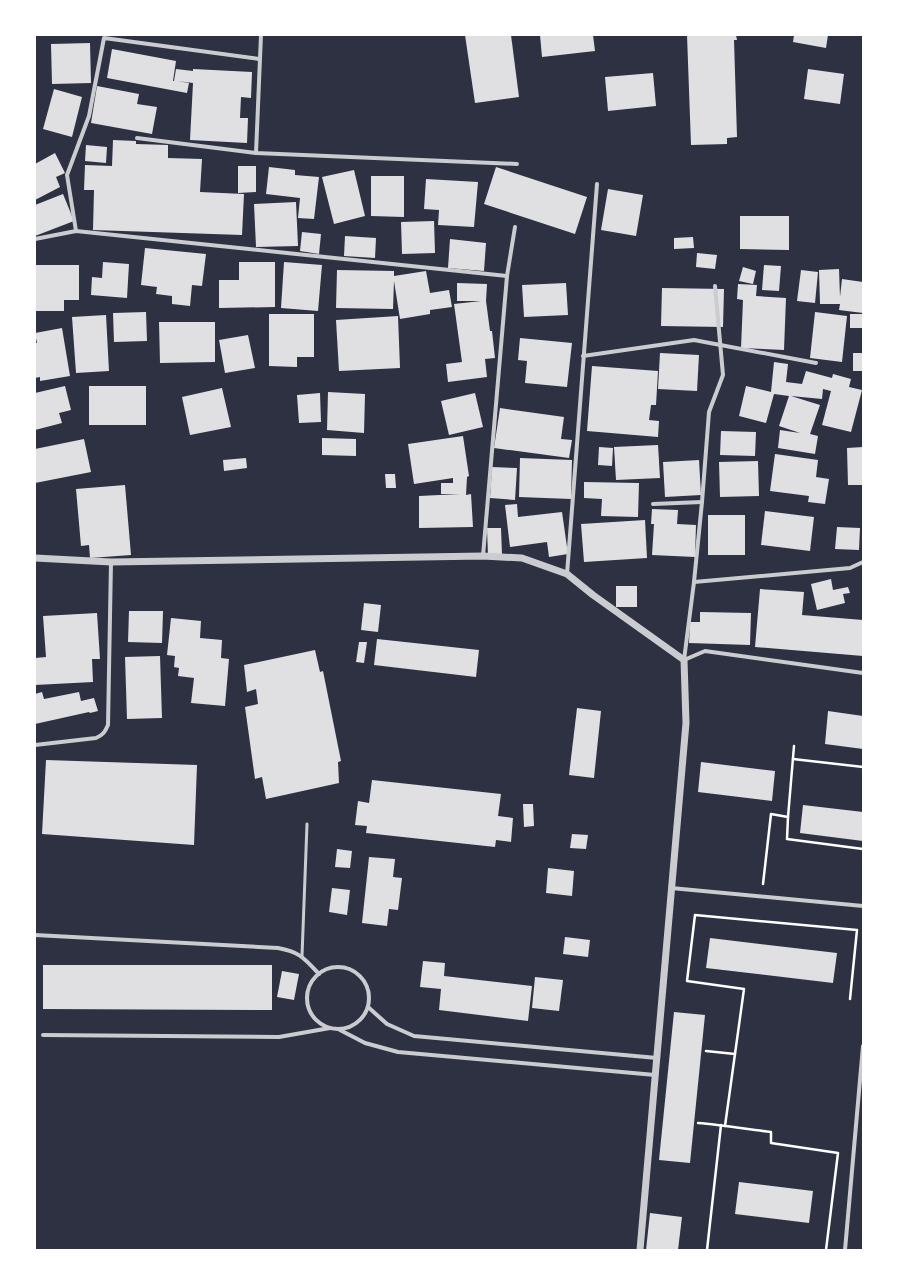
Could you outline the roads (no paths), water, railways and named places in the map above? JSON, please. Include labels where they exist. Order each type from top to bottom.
[{"type":"street","points":[[256,153],[261,35]]},
{"type":"street","points":[[76,231],[67,175],[90,116],[104,38],[259,59]]},
{"type":"street","points":[[137,138],[256,153],[517,164]]},
{"type":"street","points":[[567,574],[597,184]]},
{"type":"street","points":[[483,556],[507,276],[515,227]]},
{"type":"street","points":[[35,239],[76,231],[507,276]]},
{"type":"street","points":[[640,1250],[654,1076],[657,1058],[686,724],[684,660],[694,582],[709,412],[723,375],[716,286]]},
{"type":"street","points":[[583,356],[694,340],[816,363]]},
{"type":"street","points":[[653,504],[702,502]]},
{"type":"street","points":[[35,558],[111,562],[483,556],[522,558],[567,574],[593,595],[684,660]]},
{"type":"street","points":[[35,745],[96,738],[101,736],[108,725],[111,562]]},
{"type":"street","points":[[694,582],[850,568],[863,562]]},
{"type":"street","points":[[684,660],[705,651],[863,673]]},
{"type":"street","points":[[672,888],[863,906]]},
{"type":"street","points":[[35,935],[278,948],[291,950],[302,956],[319,974]]},
{"type":"street","points":[[340,1030],[350,1028],[358,1023],[364,1016],[368,1007],[368,988],[363,979],[356,972],[347,968],[328,969],[319,974],[312,981],[308,990],[309,1009],[314,1018],[322,1024],[330,1028],[340,1030],[365,1043],[398,1052],[654,1076]]},
{"type":"street","points":[[368,1007],[386,1024],[414,1036],[657,1058]]},
{"type":"street","points":[[43,1035],[279,1037],[330,1028]]},
{"type":"street","points":[[845,1250],[863,1046]]},
{"type":"lane","points":[[302,956],[307,824]]}]
